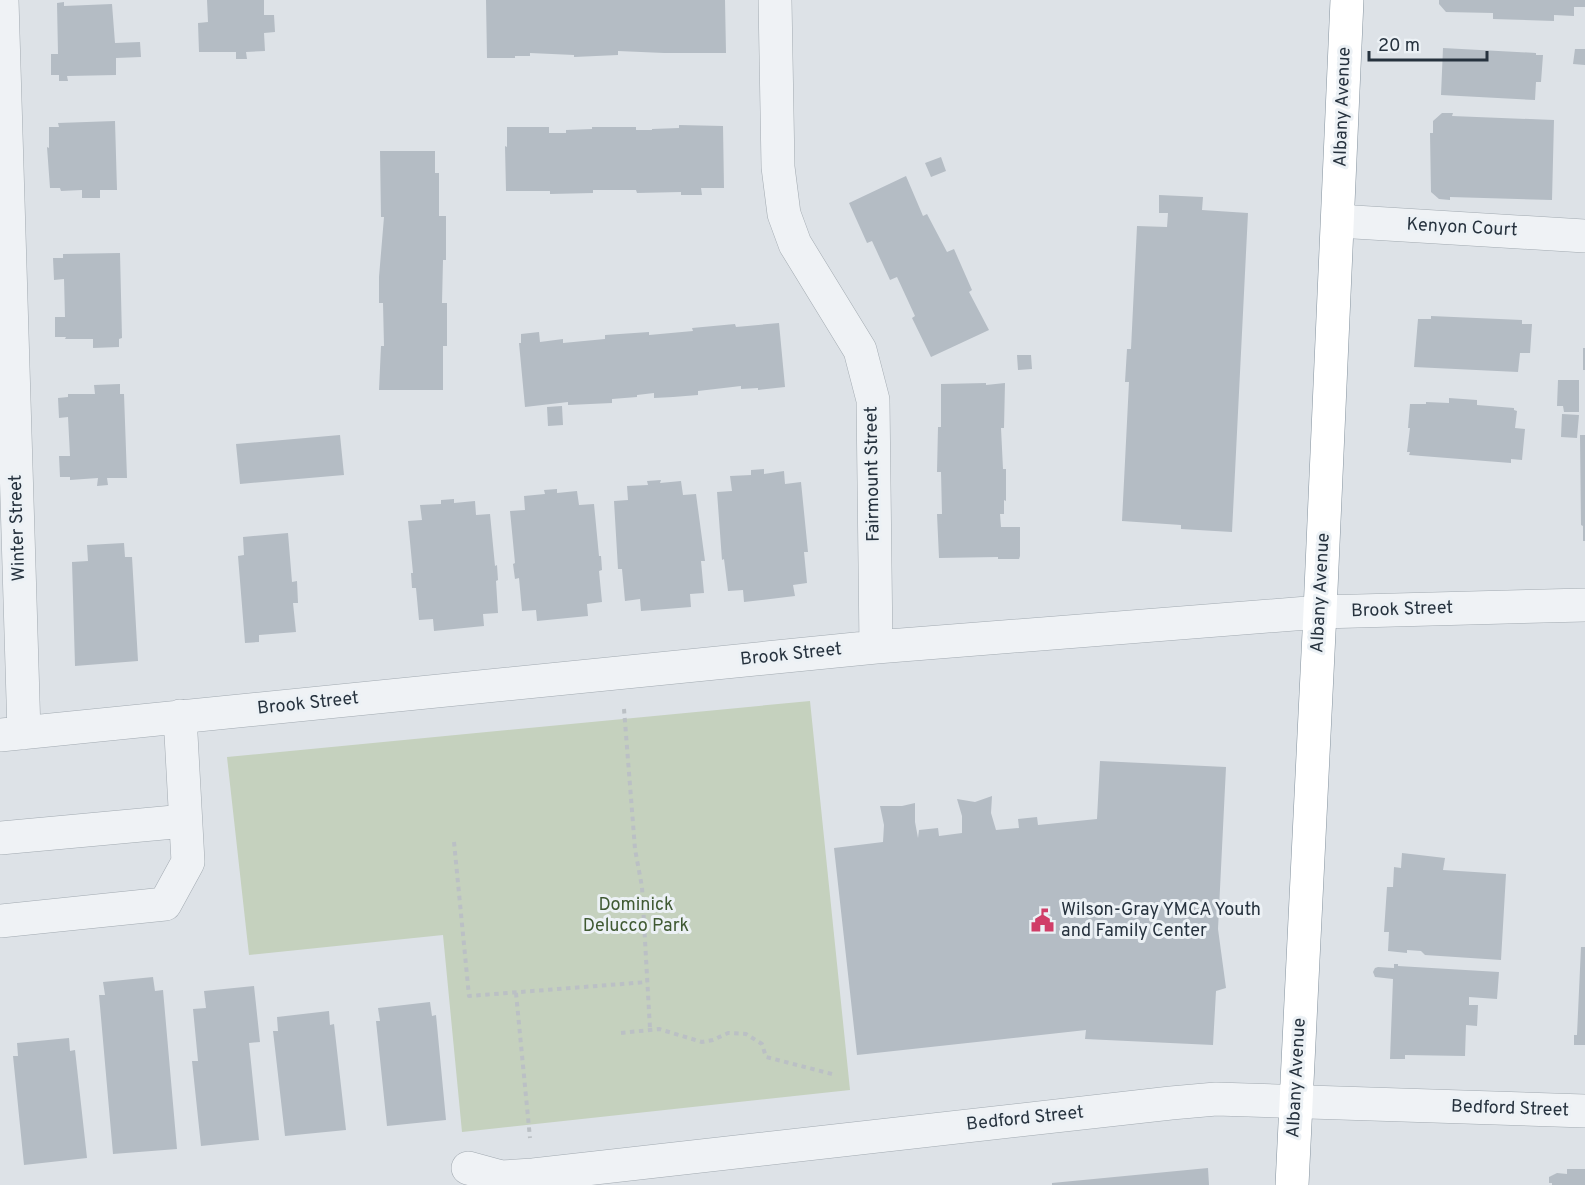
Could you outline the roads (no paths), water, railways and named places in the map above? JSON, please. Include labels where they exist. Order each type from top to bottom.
[{"type":"highway","name":"Albany Avenue","points":[[1292,1185],[1347,0]]},
{"type":"street","name":"Winter Street","points":[[2,0],[12,734]]},
{"type":"street","name":"Fairmount Street","points":[[775,0],[778,167],[784,214],[795,244],[860,351],[873,400],[876,646]]},
{"type":"street","name":"Kenyon Court","points":[[1338,221],[1585,236]]},
{"type":"street","name":"Brook Street","points":[[12,734],[876,646],[1320,612],[1585,605]]},
{"type":"street","points":[[0,921],[165,904],[188,862],[180,716]]},
{"type":"street","points":[[0,838],[184,821]]},
{"type":"street","name":"Bedford Street","points":[[468,1168],[501,1177],[1216,1099],[1585,1111]]},
{"type":"place","name":"Wilson-Gray YMCA Youth and Family Center","points":[[1043,920]]},
{"type":"park label","name":"Dominick Delucco Park","points":[[636,915]]}]
